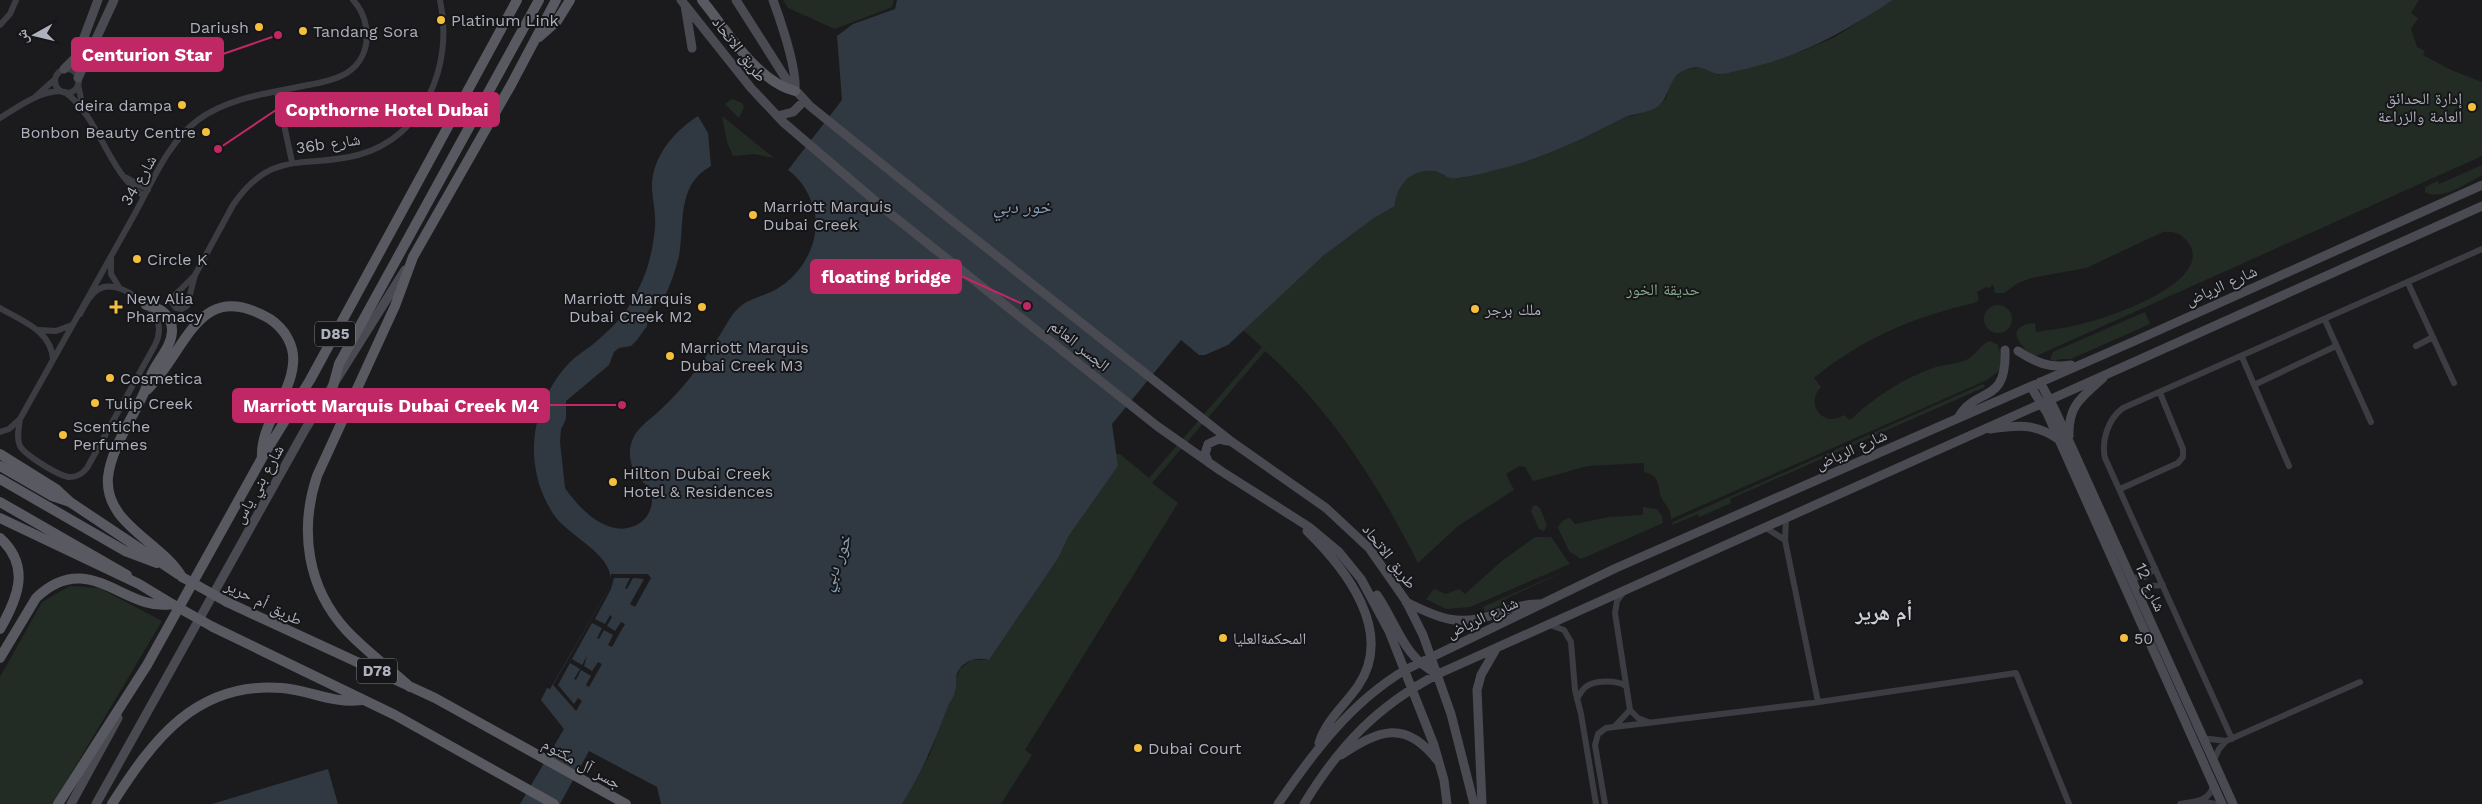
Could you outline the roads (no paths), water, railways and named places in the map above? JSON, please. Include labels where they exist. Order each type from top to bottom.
[{"type":"main road","points":[[64,69],[77,56],[98,0]]},
{"type":"main road","points":[[78,80],[114,0]]},
{"type":"main road","name":"شارع بني ياس","points":[[71,804],[262,458],[310,380],[512,5],[517,0]]},
{"type":"main road","points":[[333,386],[339,364],[538,0]]},
{"type":"main road","name":"شارع بني ياس","points":[[96,804],[306,428],[413,257],[556,0]]},
{"type":"main road","points":[[536,38],[557,22],[570,0]]},
{"type":"main road","points":[[702,0],[751,60],[778,84],[795,91],[794,76],[780,18],[773,0]]},
{"type":"main road","name":"طريق الاتحاد","points":[[736,0],[795,91],[804,101]]},
{"type":"main road","points":[[683,2],[692,48]]},
{"type":"main road","name":"طريق الاتحاد","points":[[683,2],[751,88],[777,116]]},
{"type":"main road","points":[[777,116],[793,112],[804,101]]},
{"type":"main road","name":"الجسر العائم","points":[[804,101],[1178,400]]},
{"type":"main road","name":"الجسر العائم","points":[[777,116],[887,211],[1157,426],[1209,463]]},
{"type":"main road","name":"شارع الرياض","points":[[1278,804],[1318,747],[1364,700],[1390,679],[1405,670],[1545,604],[1616,568],[2044,381],[2482,184]]},
{"type":"main road","points":[[1304,804],[1332,760],[1376,714],[1399,696],[1438,674],[2482,206]]},
{"type":"main road","points":[[410,687],[356,640],[330,608],[313,571],[307,530],[310,502],[317,476],[395,306],[413,257]]},
{"type":"main road","points":[[146,305],[154,306],[167,316],[172,332],[170,340],[113,457],[108,480],[109,491],[112,503],[126,523],[164,553],[182,576]]},
{"type":"main road","points":[[144,392],[168,364],[193,325],[205,314],[219,308],[234,306],[268,318],[286,334],[292,348],[293,364],[289,379],[265,433],[262,458]]},
{"type":"main road","points":[[1958,418],[1968,406],[1991,392],[1999,384],[2005,369],[2005,350]]},
{"type":"main road","points":[[2018,351],[2036,362],[2047,366],[2060,367],[2086,362]]},
{"type":"main road","points":[[2069,442],[2070,419],[2073,409],[2083,395],[2108,373]]},
{"type":"main road","name":"شارع 12","points":[[2044,381],[2059,440],[2203,752],[2213,784],[2222,804]]},
{"type":"main road","points":[[2028,388],[2032,407]]},
{"type":"main road","name":"شارع 12","points":[[2028,388],[2049,399],[2202,738],[2203,752],[2213,762],[2233,804]]},
{"type":"main road","name":"طريق الاتحاد","points":[[1178,400],[1232,442],[1326,508],[1351,529],[1369,548],[1406,602],[1438,674],[1460,745],[1474,804]]},
{"type":"main road","points":[[1978,431],[2024,425],[2040,428],[2059,440]]},
{"type":"main road","points":[[1232,442],[1219,439],[1208,444],[1205,454],[1209,463],[1324,538],[1379,598],[1404,644],[1420,663],[1438,674]]},
{"type":"main road","points":[[0,454],[56,489],[70,502]]},
{"type":"main road","name":"طريق أم حرير","points":[[0,466],[52,496],[70,502],[163,564],[227,602],[466,714],[524,748]]},
{"type":"main road","points":[[0,479],[125,551],[143,559],[163,564]]},
{"type":"main road","points":[[0,502],[113,565],[139,584]]},
{"type":"main road","points":[[1293,517],[1321,544],[1344,574],[1361,601],[1371,636],[1369,660],[1364,677],[1328,723],[1318,747]]},
{"type":"main road","name":"D78","points":[[0,518],[139,584],[213,627],[395,715],[554,804]]},
{"type":"main road","points":[[0,538],[14,557],[19,586],[15,602],[0,629]]},
{"type":"main road","points":[[1361,579],[1389,631],[1412,688],[1442,770],[1447,804]]},
{"type":"main road","points":[[0,658],[36,598],[43,591],[66,581],[91,580],[154,604],[172,604]]},
{"type":"main road","points":[[1406,602],[1432,615],[1452,621],[1480,619],[1517,607],[1545,604]]},
{"type":"main road","points":[[1482,804],[1477,690],[1481,675],[1496,649]]},
{"type":"main road","points":[[1445,651],[1445,662],[1455,667]]},
{"type":"main road","points":[[58,804],[147,665]]},
{"type":"main road","points":[[1390,679],[1399,685],[1399,696]]},
{"type":"main road","points":[[112,804],[145,755],[166,731],[190,711],[219,697],[249,689],[280,688],[310,692],[342,702],[362,700]]},
{"type":"main road","points":[[1332,760],[1378,734],[1402,732],[1417,740],[1430,751],[1442,770]]},
{"type":"main road","name":"جسر آل مكتوم","points":[[524,748],[626,804]]},
{"type":"street","points":[[0,25],[10,14],[16,0]]},
{"type":"street","name":"شارع 34","points":[[20,419],[174,144],[196,121],[224,105],[333,80],[352,69],[360,61],[366,46],[368,30],[361,9],[354,0]]},
{"type":"street","name":"36b شارع","points":[[195,274],[240,194],[263,174],[292,162],[345,158],[373,150],[386,143],[414,119],[434,87],[443,50],[444,32],[440,0]]},
{"type":"street","points":[[33,99],[64,69],[74,72],[78,80],[83,110]]},
{"type":"street","points":[[55,79],[56,86],[83,110],[124,176],[146,193]]},
{"type":"street","points":[[0,118],[33,99],[51,92],[72,91],[78,80]]},
{"type":"street","points":[[277,92],[292,162]]},
{"type":"street","points":[[2229,740],[2163,585],[2105,458],[2103,446],[2105,434],[2119,411],[2482,250]]},
{"type":"street","points":[[20,419],[18,440],[28,454],[65,476],[78,476],[83,473],[158,338],[159,323],[152,310],[120,287],[111,274],[113,251]]},
{"type":"street","points":[[195,274],[187,306],[182,309],[176,308],[172,302],[174,296],[195,274]]},
{"type":"street","points":[[2408,283],[2454,383]]},
{"type":"street","points":[[80,314],[98,289],[105,286],[120,287]]},
{"type":"street","points":[[0,308],[37,330],[50,343],[53,361]]},
{"type":"street","points":[[2325,320],[2371,422]]},
{"type":"street","points":[[37,330],[56,331],[73,325]]},
{"type":"street","points":[[2416,346],[2433,337]]},
{"type":"street","points":[[2254,385],[2336,346]]},
{"type":"street","points":[[2242,358],[2289,466]]},
{"type":"street","points":[[2120,489],[2178,463],[2183,457],[2183,449],[2160,392]]},
{"type":"street","points":[[0,432],[8,429],[20,419]]},
{"type":"street","points":[[1786,519],[1785,540],[1818,702]]},
{"type":"street","points":[[1766,528],[1778,533],[1785,540]]},
{"type":"street","points":[[2130,578],[2145,576],[2155,568]]},
{"type":"street","points":[[2138,596],[2148,586],[2163,585]]},
{"type":"street","points":[[1624,592],[1617,601],[1615,613],[1630,710],[1638,718],[1649,722]]},
{"type":"street","points":[[1550,625],[1564,630],[1570,637],[1577,699],[1596,804]]},
{"type":"street","points":[[1605,804],[1596,739],[1602,730],[1615,726],[1818,702],[2016,673],[2069,804]]},
{"type":"street","points":[[1577,699],[1582,690],[1591,684],[1616,682],[1626,686]]},
{"type":"street","points":[[2202,738],[2216,742],[2229,740],[2360,682]]},
{"type":"street","points":[[1615,726],[1630,710]]},
{"type":"street","points":[[2213,762],[2219,749],[2229,740]]},
{"type":"street","points":[[2199,801],[2208,796],[2213,784]]},
{"type":"street","points":[[2180,804],[2199,801],[2216,804]]},
{"type":"water","name":"خور دبي","points":[[897,0],[1893,0],[1837,34],[1779,59],[1758,66],[1721,74],[1699,67],[1685,70],[1675,78],[1665,98],[1657,107],[1626,117],[1540,157],[1480,174],[1456,178],[1447,177],[1434,171],[1419,172],[1412,175],[1398,191],[1395,206],[1374,218],[1323,256],[1228,345],[1205,355],[1199,355],[1181,340],[1112,424],[1118,466],[1068,537],[1059,557],[989,660],[970,660],[959,670],[956,677],[954,695],[922,768],[902,804],[661,804],[657,787],[589,751],[560,804],[520,804],[564,729],[541,700],[547,688],[550,689],[609,588],[610,577],[607,567],[601,558],[554,515],[540,486],[536,470],[534,441],[539,416],[548,393],[570,362],[611,328],[633,300],[644,276],[653,244],[655,213],[652,189],[655,167],[672,138],[698,116],[708,133],[711,166],[692,183],[687,194],[679,256],[668,289],[663,300],[654,304],[648,311],[647,326],[637,340],[631,346],[619,348],[614,352],[609,365],[566,401],[566,419],[561,429],[560,442],[565,488],[571,496],[587,513],[607,526],[629,528],[640,523],[649,513],[652,499],[649,488],[634,471],[631,462],[630,449],[635,434],[669,402],[688,380],[734,313],[749,301],[784,284],[807,258],[815,237],[815,214],[806,189],[788,170],[842,100],[837,36],[853,24],[895,9]]},
{"type":"water","points":[[328,769],[338,804],[212,804]]},
{"type":"place","name":"Platinum Link","points":[[441,20]]},
{"type":"place","name":"Dariush","points":[[259,27]]},
{"type":"place","name":"Tandang Sora","points":[[303,31]]},
{"type":"place","name":"Centurion Star","points":[[278,35]]},
{"type":"place","name":"deira dampa","points":[[182,105]]},
{"type":"place","name":"إدارة الحدائق العامة والزراعة","points":[[2472,107]]},
{"type":"place","name":"Bonbon Beauty Centre","points":[[206,132]]},
{"type":"place","name":"Copthorne Hotel Dubai","points":[[218,149]]},
{"type":"place","name":"Marriott Marquis Dubai Creek","points":[[753,215]]},
{"type":"place","name":"Circle K","points":[[137,259]]},
{"type":"place","name":"floating bridge","points":[[1027,306]]},
{"type":"place","name":"New Alia Pharmacy","points":[[116,307]]},
{"type":"place","name":"Marriott Marquis Dubai Creek M2","points":[[702,307]]},
{"type":"place","name":"ملك برجر","points":[[1475,309]]},
{"type":"place","name":"Marriott Marquis Dubai Creek M3","points":[[670,356]]},
{"type":"place","name":"Cosmetica","points":[[110,378]]},
{"type":"place","name":"Tulip Creek","points":[[95,403]]},
{"type":"place","name":"Marriott Marquis Dubai Creek M4","points":[[622,405]]},
{"type":"place","name":"Scentiche Perfumes","points":[[63,435]]},
{"type":"place","name":"Hilton Dubai Creek Hotel & Residences","points":[[613,482]]},
{"type":"place","name":"المحكمةالعليا","points":[[1223,638]]},
{"type":"place","name":"50","points":[[2124,638]]},
{"type":"place","name":"Dubai Court","points":[[1138,748]]},
{"type":"district","name":"أم هرير","points":[[1884,613]]},
{"type":"park label","name":"حديقة الخور","points":[[1663,289]]}]
